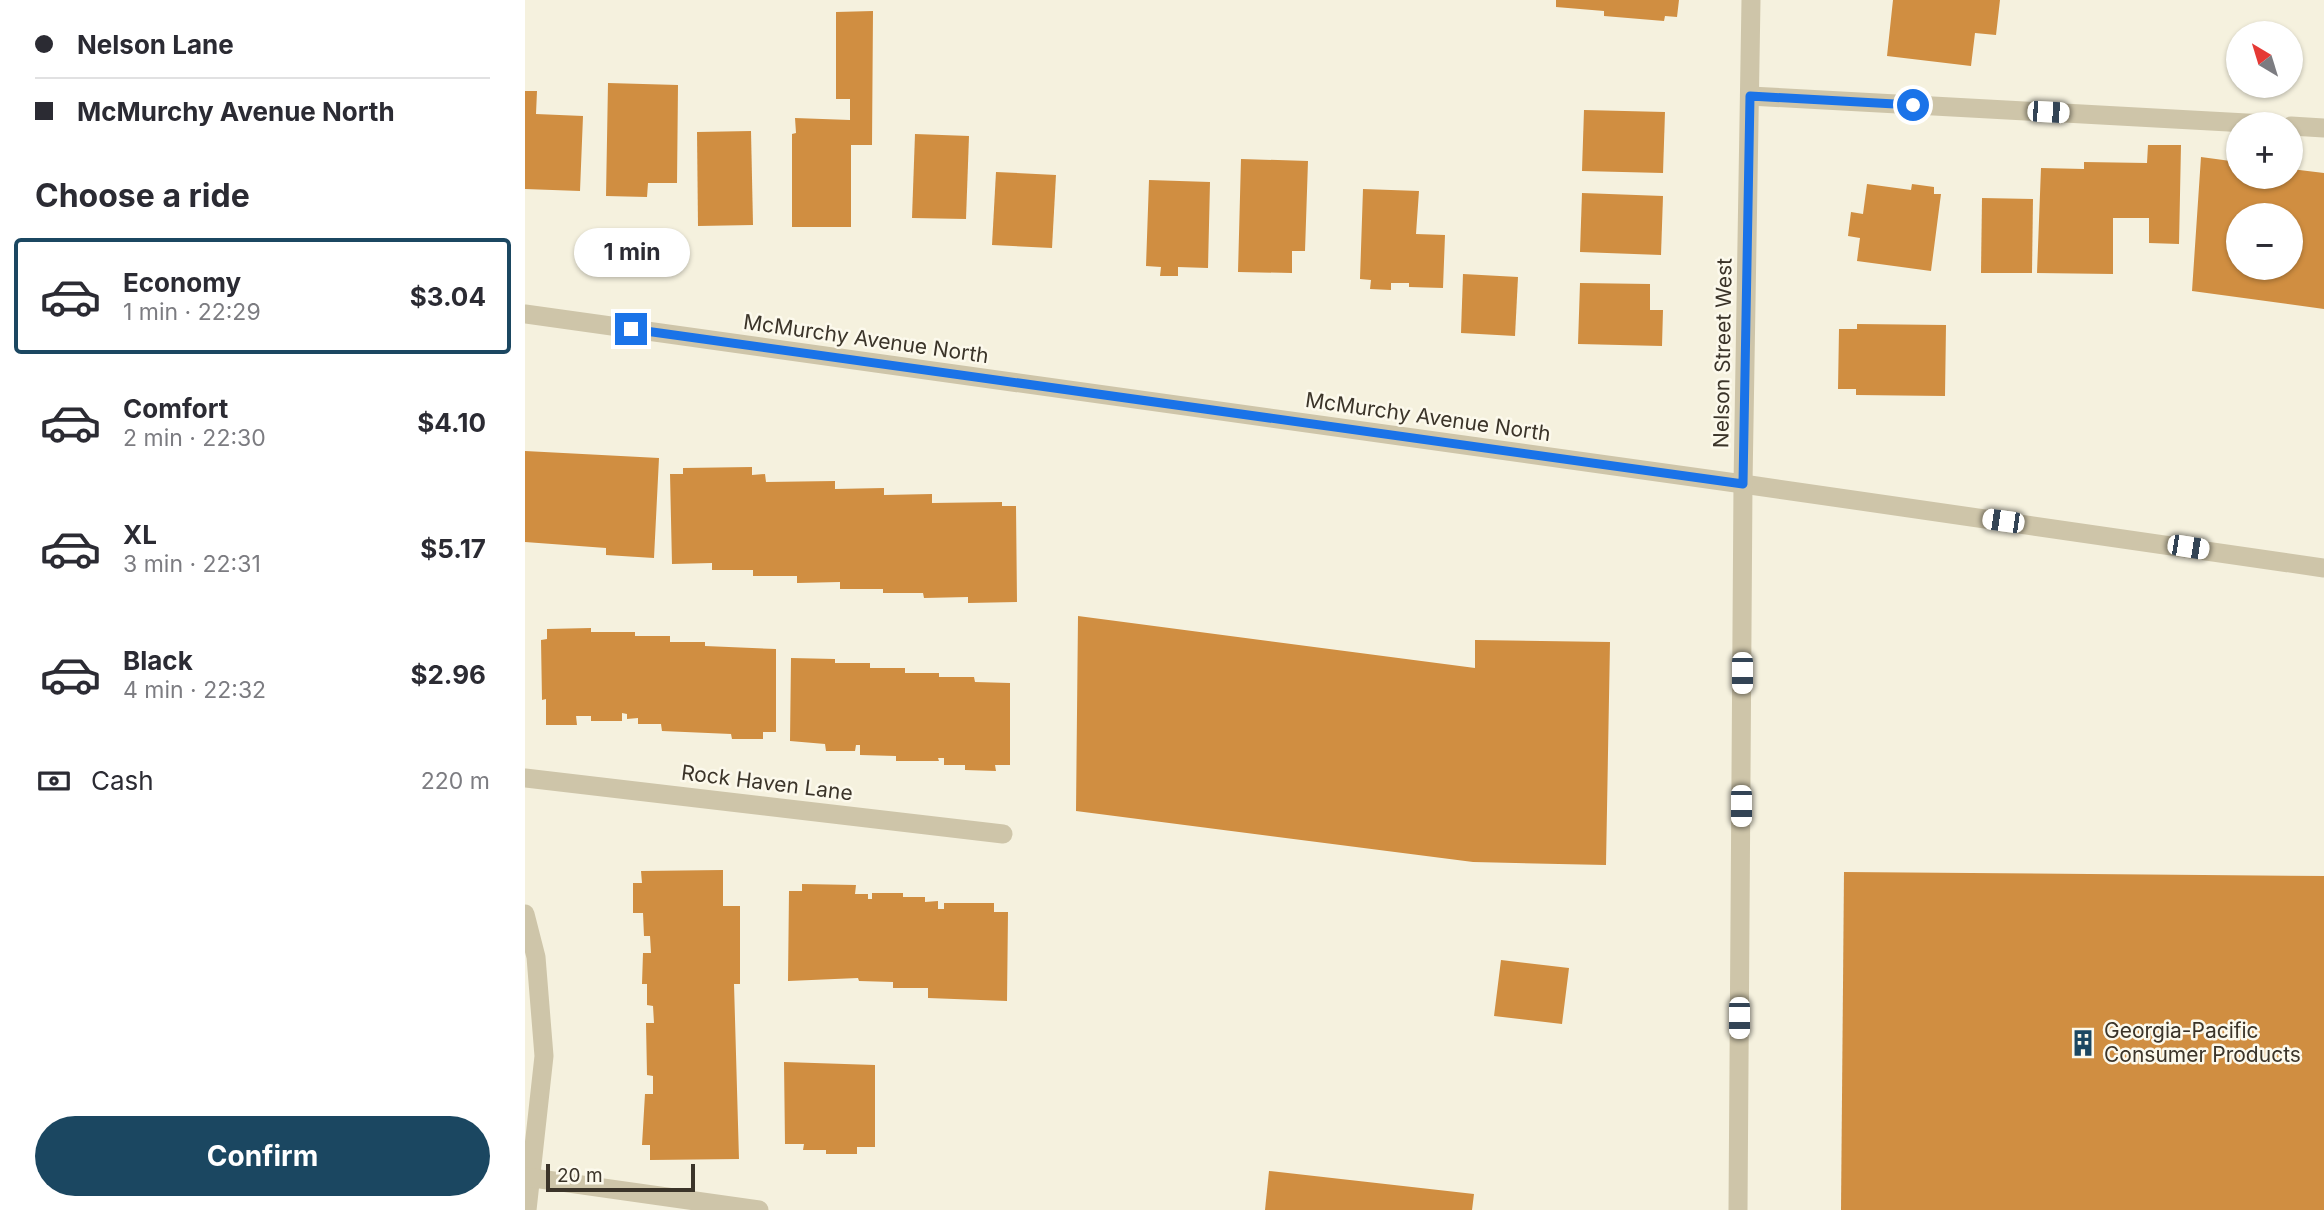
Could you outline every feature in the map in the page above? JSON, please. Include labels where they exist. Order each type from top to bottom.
[{"type":"street","name":"Nelson Street West","points":[[1738,1210],[1743,484],[1751,0]]},
{"type":"street","points":[[1750,96],[2226,122]]},
{"type":"street","points":[[2303,127],[2324,128]]},
{"type":"street","name":"McMurchy Avenue North","points":[[525,314],[2324,568]]},
{"type":"street","name":"Rock Haven Lane","points":[[525,778],[1003,834]]},
{"type":"street","points":[[525,914],[536,957],[544,1056],[527,1210]]},
{"type":"street","points":[[529,1177],[759,1210]]},
{"type":"building","points":[[1556,0],[1679,0],[1677,17],[1665,16],[1664,21],[1604,16],[1604,11],[1556,7]]},
{"type":"building","points":[[1893,0],[2000,0],[1996,35],[1975,33],[1971,66],[1887,56]]},
{"type":"building","points":[[873,11],[872,145],[851,145],[851,227],[792,227],[792,134],[796,133],[795,118],[850,120],[850,99],[836,99],[836,12]]},
{"type":"building","points":[[608,83],[678,85],[677,183],[648,183],[647,197],[606,196]]},
{"type":"building","points":[[525,91],[537,91],[536,114],[583,116],[580,191],[525,189]]},
{"type":"building","points":[[1584,110],[1665,112],[1663,173],[1582,171]]},
{"type":"building","points":[[751,131],[753,225],[698,226],[697,132]]},
{"type":"building","points":[[915,134],[969,136],[966,219],[912,218]]},
{"type":"building","points":[[2148,145],[2181,145],[2179,244],[2149,243],[2149,218],[2113,218],[2113,274],[2037,273],[2041,168],[2084,169],[2084,162],[2147,163]]},
{"type":"building","points":[[2201,157],[2226,160],[2226,189],[2303,189],[2303,170],[2324,173],[2324,309],[2192,291]]},
{"type":"building","points":[[1241,159],[1308,161],[1305,251],[1292,251],[1292,273],[1238,272]]},
{"type":"building","points":[[996,172],[1056,175],[1052,248],[992,245]]},
{"type":"building","points":[[1149,180],[1210,182],[1208,268],[1178,267],[1178,276],[1160,276],[1161,267],[1146,266]]},
{"type":"building","points":[[1867,184],[1911,190],[1912,184],[1934,187],[1934,194],[1941,194],[1931,271],[1857,261],[1860,238],[1848,236],[1851,212],[1863,214]]},
{"type":"building","points":[[1363,189],[1419,191],[1416,234],[1445,235],[1443,288],[1409,287],[1409,283],[1391,283],[1391,290],[1370,289],[1371,280],[1360,279]]},
{"type":"building","points":[[1582,193],[1663,196],[1661,255],[1580,252]]},
{"type":"building","points":[[1982,198],[2033,199],[2032,273],[1981,273]]},
{"type":"building","points":[[1463,274],[1518,277],[1515,336],[1461,333]]},
{"type":"building","points":[[1580,283],[1650,284],[1650,310],[1663,310],[1662,346],[1578,344]]},
{"type":"building","points":[[1857,324],[1946,325],[1945,396],[1856,395],[1856,389],[1838,389],[1839,329],[1857,329]]},
{"type":"building","points":[[525,451],[659,458],[654,558],[606,555],[606,548],[525,542]]},
{"type":"building","points":[[752,467],[752,475],[765,474],[766,482],[835,481],[835,489],[884,488],[884,495],[932,494],[932,503],[1002,502],[1002,506],[1016,506],[1017,602],[968,603],[968,597],[924,598],[923,593],[840,589],[840,582],[797,583],[797,576],[753,576],[753,570],[712,570],[712,563],[672,564],[670,474],[683,474],[683,468]]},
{"type":"building","points":[[1078,616],[1475,668],[1475,640],[1610,642],[1606,865],[1473,862],[1076,811]]},
{"type":"building","points":[[591,628],[591,632],[635,632],[635,636],[670,636],[670,642],[705,642],[705,646],[776,649],[776,732],[763,732],[763,739],[732,739],[731,734],[662,731],[661,724],[638,724],[638,718],[627,719],[627,714],[622,713],[622,721],[591,721],[591,716],[576,716],[577,725],[546,725],[546,699],[542,700],[541,640],[547,639],[547,629]]},
{"type":"building","points":[[791,658],[835,659],[835,663],[870,663],[870,668],[905,668],[905,673],[939,673],[939,677],[974,677],[975,682],[1010,683],[1010,765],[995,765],[996,771],[965,770],[965,765],[944,765],[944,758],[938,758],[939,761],[896,761],[896,756],[860,755],[860,745],[856,745],[855,751],[826,751],[825,744],[790,741]]},
{"type":"building","points":[[723,870],[723,906],[740,906],[740,984],[734,984],[739,1159],[650,1160],[650,1145],[642,1145],[645,1094],[653,1094],[653,1076],[647,1075],[646,1023],[654,1023],[653,1006],[647,1005],[647,984],[642,984],[643,953],[651,953],[650,936],[644,936],[643,913],[633,913],[633,883],[642,883],[641,871]]},
{"type":"building","name":"Georgia-Pacific Consumer Products","points":[[1844,872],[2324,876],[2324,1210],[1841,1210]]},
{"type":"building","points":[[802,884],[856,885],[855,894],[868,894],[868,899],[872,899],[872,893],[903,893],[903,897],[925,897],[925,902],[938,901],[938,909],[944,909],[944,903],[994,903],[994,912],[1008,912],[1007,1001],[928,998],[928,988],[893,988],[893,982],[859,981],[858,978],[788,981],[789,891],[802,891]]},
{"type":"building","points":[[1501,960],[1569,968],[1562,1024],[1494,1016]]},
{"type":"building","points":[[784,1062],[875,1065],[875,1147],[857,1147],[857,1154],[826,1154],[826,1150],[803,1150],[804,1144],[785,1144]]},
{"type":"building","points":[[1269,1171],[1474,1194],[1472,1210],[1265,1210]]},
{"type":"place","name":"Georgia-Pacific Consumer Products","points":[[2083,1043]]},
{"type":"route","points":[[631,329],[1743,484],[1750,96],[1913,105]]}]
